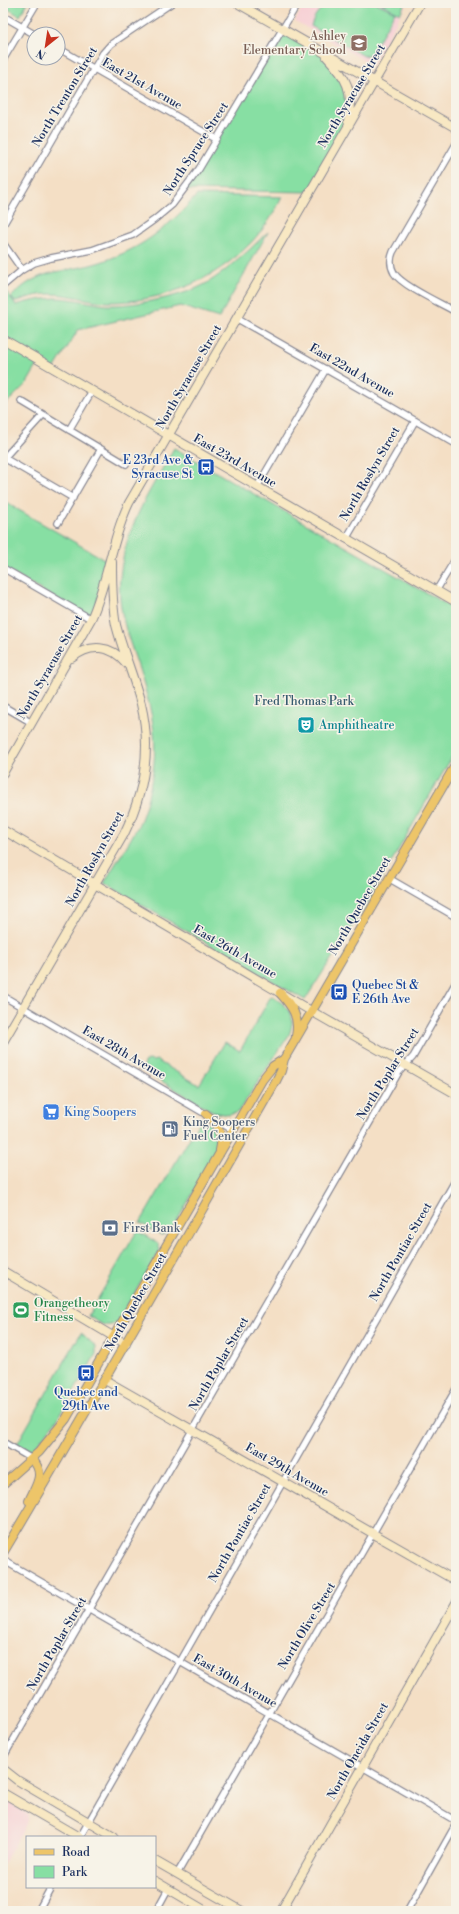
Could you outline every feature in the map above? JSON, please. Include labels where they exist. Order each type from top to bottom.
[{"type":"main road","name":"North Quebec Street","points":[[3,1553],[126,1344],[235,1153],[281,1071],[284,1059],[311,1011],[390,879],[456,764]]},
{"type":"main road","points":[[280,993],[291,1005],[294,1012],[297,1025],[296,1038]]},
{"type":"main road","name":"North Quebec Street","points":[[3,1484],[32,1459],[50,1440],[66,1419],[266,1075],[273,1066],[284,1059]]},
{"type":"main road","points":[[206,1114],[215,1123],[221,1138],[222,1145],[216,1161]]},
{"type":"main road","points":[[233,1130],[237,1138],[235,1153]]},
{"type":"main road","points":[[20,1524],[40,1475],[38,1467],[32,1459]]},
{"type":"street","points":[[3,60],[37,3]]},
{"type":"street","name":"North Trenton Street","points":[[3,225],[103,53],[111,44],[172,3]]},
{"type":"street","points":[[237,3],[456,128]]},
{"type":"street","name":"North Spruce Street","points":[[3,286],[22,270],[34,263],[92,250],[133,235],[172,205],[185,190],[284,29],[298,3]]},
{"type":"street","name":"North Syracuse Street","points":[[3,773],[69,660],[91,619],[101,593],[118,527],[129,503],[420,3]]},
{"type":"street","points":[[3,16],[26,29]]},
{"type":"street","points":[[321,50],[340,71],[349,89],[350,105],[347,128]]},
{"type":"street","name":"East 21st Avenue","points":[[66,53],[216,139]]},
{"type":"street","points":[[456,144],[393,252],[391,262],[392,268],[398,278],[456,312]]},
{"type":"street","points":[[3,243],[22,270]]},
{"type":"street","name":"East 22nd Avenue","points":[[236,318],[456,444]]},
{"type":"street","name":"East 23rd Avenue","points":[[3,339],[456,602]]},
{"type":"street","points":[[257,487],[326,369]]},
{"type":"street","points":[[69,430],[92,391]]},
{"type":"street","points":[[21,401],[126,464]]},
{"type":"street","points":[[43,415],[4,459],[73,498]]},
{"type":"street","name":"North Roslyn Street","points":[[346,539],[415,421]]},
{"type":"street","points":[[58,524],[101,449]]},
{"type":"street","name":"North Roslyn Street","points":[[3,1042],[95,884],[131,819],[138,801],[144,773],[146,744],[144,721],[141,704],[122,647],[114,613],[111,552]]},
{"type":"street","points":[[436,591],[456,558]]},
{"type":"street","points":[[3,568],[91,619]]},
{"type":"street","points":[[69,660],[84,650],[100,647],[116,654],[129,667]]},
{"type":"street","points":[[3,706],[32,723]]},
{"type":"street","name":"East 26th Avenue","points":[[3,830],[280,993],[456,1094]]},
{"type":"street","points":[[390,879],[456,917]]},
{"type":"street","name":"North Poplar Street","points":[[3,1758],[194,1430],[399,1072],[413,1057],[456,982]]},
{"type":"street","name":"East 28th Avenue","points":[[3,996],[233,1130]]},
{"type":"street","name":"North Pontiac Street","points":[[81,1836],[282,1481],[456,1179]]},
{"type":"street","points":[[3,1271],[126,1344]]},
{"type":"street","name":"East 29th Avenue","points":[[105,1380],[456,1581]]},
{"type":"street","name":"North Olive Street","points":[[177,1874],[268,1713],[374,1534],[456,1389]]},
{"type":"street","points":[[3,1442],[32,1459]]},
{"type":"street","name":"East 30th Avenue","points":[[3,1560],[456,1822]]},
{"type":"street","name":"North Oneida Street","points":[[281,1911],[456,1603]]},
{"type":"street","points":[[3,1769],[16,1780],[112,1836]]},
{"type":"street","points":[[3,1794],[78,1836]]},
{"type":"street","points":[[407,1911],[456,1822]]},
{"type":"street","points":[[156,1862],[242,1911]]},
{"type":"street","points":[[156,1882],[206,1911]]},
{"type":"street","points":[[38,1911],[51,1888]]},
{"type":"street","points":[[156,1911],[168,1889]]},
{"type":"shaded area","name":"Ashley Elementary School","points":[[305,3],[407,3],[372,65],[295,21]]},
{"type":"shaded area","points":[[3,1799],[29,1815],[28,1821],[3,1865]]},
{"type":"green space","points":[[3,3],[27,3],[20,16],[3,6]]},
{"type":"green space","name":"Ashley Elementary School","points":[[377,3],[395,12],[371,54],[364,56],[311,26],[314,18],[321,9],[331,5]]},
{"type":"green space","points":[[381,3],[405,3],[400,14]]},
{"type":"green space","points":[[284,29],[321,50],[347,84],[347,128],[309,192],[185,190]]},
{"type":"green space","points":[[197,195],[282,197],[269,221],[252,241],[232,259],[210,275],[186,287],[160,295],[134,300],[107,302],[50,294],[37,295],[15,302],[11,297],[31,281],[41,276],[94,264],[125,253],[163,228]]},
{"type":"green space","points":[[268,232],[219,318],[180,306],[78,330],[54,369],[40,361],[27,383],[3,407],[3,287],[16,305],[35,300],[55,298],[106,305],[130,304],[158,300],[197,288],[207,283],[231,265]]},
{"type":"green space","name":"Fred Thomas Park","points":[[174,448],[456,610],[456,750],[368,902],[305,1000],[104,883],[142,817],[153,772],[155,742],[154,728],[148,700],[122,613],[120,602],[120,578],[127,542],[133,526],[140,510]]},
{"type":"green space","points":[[3,501],[109,562],[91,619],[3,568]]},
{"type":"green space","points":[[271,996],[287,1007],[290,1011],[292,1021],[289,1035],[238,1112],[229,1115],[213,1112],[143,1070],[144,1062],[148,1060],[156,1060],[199,1085],[225,1042],[240,1051]]},
{"type":"green space","points":[[201,1119],[210,1124],[218,1136],[216,1153],[170,1233],[161,1235],[140,1223]]},
{"type":"green space","points":[[137,1231],[158,1243],[160,1251],[117,1322],[109,1325],[99,1323],[88,1316]]},
{"type":"green space","points":[[81,1333],[96,1346],[96,1354],[57,1420],[34,1448],[29,1450],[17,1444]]},
{"type":"place","name":"Ashley Elementary School","points":[[359,43]]},
{"type":"place","name":"E 23rd Ave & Syracuse St","points":[[206,467]]},
{"type":"place","name":"Amphitheatre","points":[[306,725]]},
{"type":"place","name":"Quebec St & E 26th Ave","points":[[339,992]]},
{"type":"place","name":"King Soopers","points":[[51,1112]]},
{"type":"place","name":"King Soopers Fuel Center","points":[[170,1129]]},
{"type":"place","name":"First Bank","points":[[110,1228]]},
{"type":"place","name":"Orangetheory Fitness","points":[[21,1310]]},
{"type":"place","name":"Quebec and 29th Ave","points":[[86,1373]]}]
